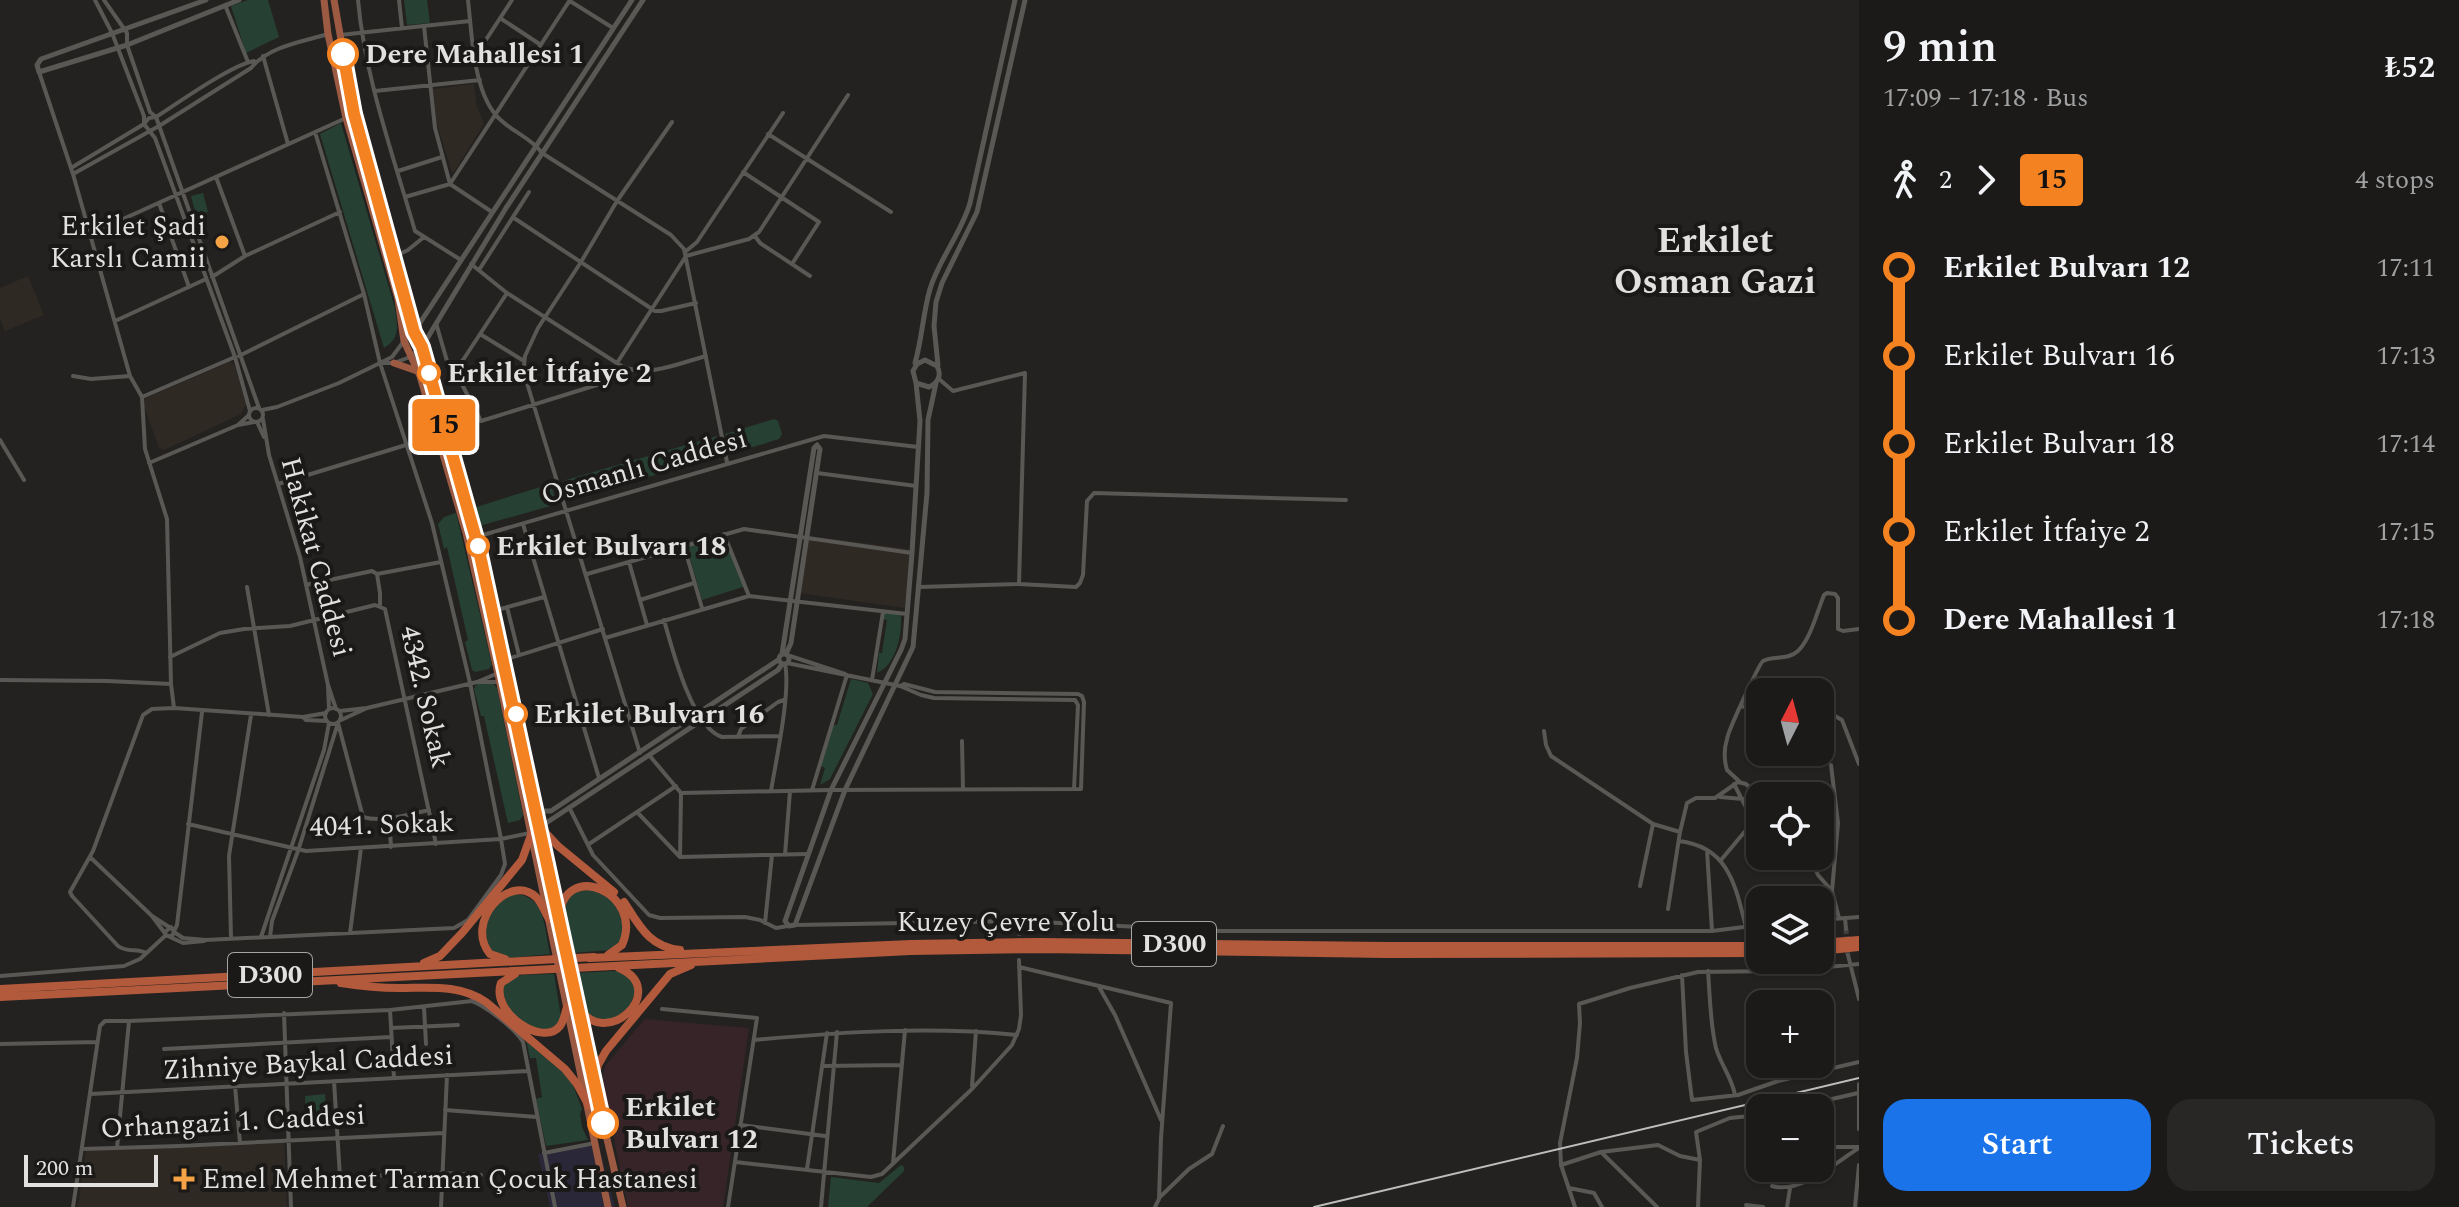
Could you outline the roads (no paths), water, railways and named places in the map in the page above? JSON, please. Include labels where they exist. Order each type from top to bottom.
[{"type":"highway","points":[[540,827],[558,846],[620,897],[637,925],[650,938],[672,949],[713,952]]},
{"type":"highway","points":[[358,970],[423,963],[440,956],[519,865],[528,849],[531,834]]},
{"type":"highway","points":[[525,966],[497,958],[487,951],[481,935],[487,911],[504,896],[522,891],[537,898],[554,918],[564,898],[579,887],[600,889],[618,903],[626,922],[623,943],[610,954],[591,963]]},
{"type":"highway","points":[[1834,942],[1859,940]]},
{"type":"highway","name":"Kuzey Çevre Yolu","points":[[591,963],[713,952],[1039,942],[1404,947],[1746,946]]},
{"type":"highway","points":[[1834,950],[1859,947]]},
{"type":"highway","name":"Kuzey Çevre Yolu","points":[[591,963],[611,966],[910,951],[1011,950],[1387,954],[1746,953]]},
{"type":"highway","points":[[594,1084],[603,1056],[670,974],[700,962]]},
{"type":"highway","name":"D300","points":[[0,997],[591,963]]},
{"type":"highway","points":[[525,966],[499,986],[499,1001],[508,1013],[527,1027],[547,1033],[560,1026],[567,1007]]},
{"type":"highway","name":"D300","points":[[0,989],[358,970],[525,966]]},
{"type":"highway","points":[[578,1006],[588,1019],[601,1023],[619,1019],[632,1009],[639,995],[636,981],[626,970],[611,966]]},
{"type":"highway","points":[[324,980],[390,988],[447,988],[472,994],[490,1005],[565,1069],[589,1106]]},
{"type":"main road","points":[[334,0],[354,114],[414,332],[422,347],[476,537],[493,611],[537,811],[567,1007],[608,1207]]},
{"type":"main road","points":[[323,2],[346,118],[398,299],[404,341],[417,371],[466,533],[531,834],[578,1006],[623,1207]]},
{"type":"main road","points":[[394,363],[417,371]]},
{"type":"street","points":[[95,0],[118,47],[144,116],[144,124],[155,138],[212,277],[237,356],[250,413]]},
{"type":"street","points":[[104,0],[128,38],[127,45],[150,112],[156,117],[206,279],[260,409]]},
{"type":"street","points":[[174,708],[167,519],[145,449],[142,397],[130,376],[72,171],[37,65],[41,59],[206,0]]},
{"type":"street","points":[[39,72],[127,45],[239,0]]},
{"type":"street","points":[[358,0],[361,32],[375,91],[415,231],[461,260]]},
{"type":"street","points":[[399,0],[402,28]]},
{"type":"street","points":[[468,0],[474,58],[484,93],[495,114],[542,153],[671,235],[686,254],[727,462]]},
{"type":"street","points":[[149,463],[238,425],[256,422],[277,407],[392,357],[414,332],[632,0]]},
{"type":"street","points":[[380,363],[394,363],[410,357],[422,347],[471,264],[643,0]]},
{"type":"street","points":[[792,925],[785,921],[831,790],[901,650],[907,614],[920,421],[914,367],[930,288],[966,218],[1015,0]]},
{"type":"street","points":[[792,925],[845,790],[898,685],[914,642],[927,493],[928,420],[939,370],[934,326],[936,302],[942,283],[977,212],[1025,0]]},
{"type":"street","points":[[474,58],[511,1]]},
{"type":"street","points":[[405,197],[450,184],[573,1],[613,28]]},
{"type":"street","points":[[225,5],[251,68]]},
{"type":"street","points":[[500,18],[541,45]]},
{"type":"street","points":[[340,35],[470,21]]},
{"type":"street","points":[[424,26],[435,128],[450,184],[492,212]]},
{"type":"street","points":[[72,171],[159,126],[251,68],[263,56],[328,34]]},
{"type":"street","points":[[263,56],[288,144]]},
{"type":"street","points":[[72,171],[149,118],[156,117],[248,62],[257,60]]},
{"type":"street","points":[[375,91],[480,80]]},
{"type":"street","points":[[686,254],[755,236],[848,95]]},
{"type":"street","points":[[617,363],[686,254],[783,113]]},
{"type":"street","points":[[90,234],[346,118]]},
{"type":"street","points":[[640,753],[525,376],[524,361],[545,317],[617,201],[672,122]]},
{"type":"street","points":[[90,857],[183,943],[454,928],[463,924],[503,872],[505,864],[501,839],[470,683],[432,523],[380,363],[364,294],[315,132]]},
{"type":"street","points":[[768,134],[891,212]]},
{"type":"street","points":[[398,171],[442,157]]},
{"type":"street","points":[[743,172],[819,222],[792,264]]},
{"type":"street","points":[[216,177],[245,256]]},
{"type":"street","points":[[479,270],[529,192]]},
{"type":"street","points":[[159,203],[189,287]]},
{"type":"street","points":[[212,277],[245,256],[340,212]]},
{"type":"street","points":[[514,218],[652,309],[661,311],[696,303]]},
{"type":"street","points":[[755,236],[760,243],[810,276]]},
{"type":"street","points":[[393,257],[424,237]]},
{"type":"street","points":[[471,264],[507,293],[628,369],[650,371],[706,356]]},
{"type":"street","points":[[115,321],[206,279]]},
{"type":"street","points":[[454,369],[507,293]]},
{"type":"street","points":[[142,397],[237,356],[364,294]]},
{"type":"street","points":[[436,321],[447,361],[481,421],[616,379],[628,369]]},
{"type":"street","points":[[480,334],[524,361]]},
{"type":"street","points":[[914,367],[925,360],[934,363],[939,370]]},
{"type":"street","points":[[937,381],[953,391],[1025,373],[1019,584]]},
{"type":"street","points":[[73,376],[91,379],[130,376]]},
{"type":"street","points":[[916,383],[924,387],[937,381]]},
{"type":"street","points":[[238,425],[250,413],[277,407]]},
{"type":"street","name":"Hakikat Caddesi","points":[[260,409],[265,439],[293,531],[328,685],[338,710],[361,814],[367,819],[389,817]]},
{"type":"street","name":"Hakikat Caddesi","points":[[250,413],[265,439]]},
{"type":"street","name":"Osmanlı Caddesi","points":[[476,537],[727,462],[817,441],[830,435],[918,447]]},
{"type":"street","points":[[0,440],[24,480]]},
{"type":"street","points":[[771,791],[784,700],[784,659],[791,643],[794,600],[817,473],[820,449],[817,441]]},
{"type":"street","points":[[804,538],[817,441]]},
{"type":"street","points":[[278,484],[407,445]]},
{"type":"street","points":[[817,473],[916,486]]},
{"type":"street","points":[[919,587],[1019,584],[1074,588],[1083,575],[1087,501],[1094,493],[1346,500]]},
{"type":"street","points":[[523,524],[600,779]]},
{"type":"street","points":[[587,574],[750,529],[912,553]]},
{"type":"street","points":[[724,534],[749,596]]},
{"type":"street","points":[[684,546],[702,608]]},
{"type":"street","points":[[306,585],[370,571],[377,574],[441,562]]},
{"type":"street","points":[[629,562],[647,625]]},
{"type":"street","name":"4342. Sokak","points":[[377,574],[381,606],[385,609],[406,699],[436,844]]},
{"type":"street","points":[[640,600],[694,583]]},
{"type":"street","points":[[247,587],[269,715]]},
{"type":"street","points":[[1746,807],[1737,783],[1727,770],[1725,754],[1727,735],[1761,663],[1789,656],[1803,644],[1825,594],[1830,592],[1838,598],[1838,629],[1859,629]]},
{"type":"street","points":[[605,638],[749,596],[907,614]]},
{"type":"street","points":[[493,611],[544,597]]},
{"type":"street","points":[[170,657],[220,633],[282,627],[381,606]]},
{"type":"street","points":[[507,607],[519,656]]},
{"type":"street","points":[[872,680],[883,611]]},
{"type":"street","points":[[664,620],[681,681],[701,717],[718,737],[780,736]]},
{"type":"street","points":[[504,660],[603,629]]},
{"type":"street","points":[[540,827],[784,659],[935,692],[1076,693],[1082,696],[1084,702],[1078,789]]},
{"type":"street","points":[[812,790],[847,675]]},
{"type":"street","points":[[146,953],[120,948],[72,896],[71,887],[90,857],[141,718],[152,709],[303,717],[328,711],[367,708],[499,678]]},
{"type":"street","points":[[0,680],[171,684]]},
{"type":"street","name":"Hakikat Caddesi","points":[[328,685],[328,722]]},
{"type":"street","points":[[898,685],[930,697],[1077,701]]},
{"type":"street","points":[[1078,789],[1077,701],[1082,696]]},
{"type":"street","points":[[738,737],[741,729],[784,700]]},
{"type":"street","points":[[1741,706],[1746,707]]},
{"type":"street","points":[[303,717],[306,720],[339,722],[367,708]]},
{"type":"street","points":[[0,976],[120,967],[136,962],[177,927],[202,711]]},
{"type":"street","points":[[231,938],[231,833],[251,714]]},
{"type":"street","points":[[1834,716],[1842,720],[1856,745],[1859,764]]},
{"type":"street","points":[[537,811],[551,811],[701,717]]},
{"type":"street","points":[[261,937],[324,750],[328,722]]},
{"type":"street","points":[[270,937],[272,921],[299,849],[339,722]]},
{"type":"street","points":[[1544,731],[1551,756],[1653,824],[1680,832]]},
{"type":"street","points":[[962,741],[963,789]]},
{"type":"street","points":[[640,753],[649,754],[681,793],[680,857]]},
{"type":"street","points":[[1831,766],[1838,815],[1833,886]]},
{"type":"street","points":[[1718,796],[1737,783],[1746,784]]},
{"type":"street","points":[[588,845],[676,786]]},
{"type":"street","points":[[681,793],[1078,789]]},
{"type":"street","points":[[785,855],[790,791]]},
{"type":"street","points":[[1668,909],[1680,832],[1689,801],[1718,796],[1746,799]]},
{"type":"street","points":[[569,807],[588,845],[607,871],[653,916],[745,917],[776,928],[792,925],[1019,921],[1220,931],[1712,931],[1746,927],[1735,884],[1721,860],[1707,849],[1679,841]]},
{"type":"street","points":[[391,847],[389,817],[429,810]]},
{"type":"street","points":[[637,812],[680,857],[808,854]]},
{"type":"street","name":"4041. Sokak","points":[[188,824],[306,851],[436,844],[531,834]]},
{"type":"street","points":[[1640,886],[1653,824]]},
{"type":"street","points":[[1721,860],[1746,830]]},
{"type":"street","points":[[350,933],[361,848]]},
{"type":"street","points":[[1707,849],[1712,931]]},
{"type":"street","points":[[765,923],[772,855]]},
{"type":"street","points":[[1816,870],[1828,886]]},
{"type":"street","points":[[1834,899],[1839,918]]},
{"type":"street","points":[[1834,919],[1859,917]]},
{"type":"street","points":[[1845,918],[1846,929]]},
{"type":"street","points":[[1848,955],[1859,999]]},
{"type":"street","points":[[735,1162],[874,1177],[882,1174],[1009,1051],[1017,1035],[1021,1015],[1019,960]]},
{"type":"street","points":[[1575,1207],[1561,1165],[1560,1143],[1577,1058],[1579,1004],[1682,975],[1708,971],[1786,971],[1859,964]]},
{"type":"street","points":[[1019,967],[1171,1003],[1159,1199]]},
{"type":"street","points":[[1708,971],[1715,1042],[1735,1095]]},
{"type":"street","points":[[1682,975],[1692,1100],[1735,1095],[1778,1081],[1859,1062]]},
{"type":"street","points":[[1098,985],[1115,1015],[1162,1123]]},
{"type":"street","points":[[82,1149],[97,1042],[103,1022],[390,1010],[472,1001],[479,1003],[520,1038],[555,1207]]},
{"type":"street","points":[[424,1007],[426,1044]]},
{"type":"street","points":[[662,1009],[757,1018],[728,1207]]},
{"type":"street","points":[[390,1010],[394,1078]]},
{"type":"street","points":[[284,1013],[291,1207]]},
{"type":"street","points":[[117,1148],[129,1021]]},
{"type":"street","points":[[391,1028],[458,1025]]},
{"type":"street","points":[[754,1040],[837,1032],[905,1030],[1017,1035]]},
{"type":"street","points":[[892,1164],[905,1030]]},
{"type":"street","points":[[972,1089],[976,1031]]},
{"type":"street","points":[[821,1207],[837,1032]]},
{"type":"street","points":[[807,1169],[827,1033]]},
{"type":"street","points":[[164,1049],[391,1037]]},
{"type":"street","points":[[0,1044],[97,1042]]},
{"type":"street","points":[[822,1066],[901,1065]]},
{"type":"street","name":"Zihniye Baykal Caddesi","points":[[90,1094],[528,1071]]},
{"type":"street","points":[[441,1207],[447,1075]]},
{"type":"street","points":[[334,1081],[340,1177]]},
{"type":"street","points":[[1859,1084],[1859,1129]]},
{"type":"street","points":[[235,1086],[240,1143]]},
{"type":"street","points":[[1834,1099],[1858,1093]]},
{"type":"street","points":[[445,1110],[537,1117]]},
{"type":"street","points":[[1698,1207],[1700,1160],[1696,1132],[1727,1119],[1746,1117]]},
{"type":"street","points":[[740,1125],[826,1136]]},
{"type":"street","points":[[1155,1207],[1189,1169],[1212,1154],[1223,1126]]},
{"type":"street","name":"Orhangazi 1. Caddesi","points":[[73,1207],[82,1149],[444,1133]]},
{"type":"street","points":[[544,1153],[595,1143]]},
{"type":"street","points":[[1561,1165],[1601,1152],[1658,1145],[1680,1156],[1700,1160]]},
{"type":"street","points":[[1834,1147],[1859,1147]]},
{"type":"street","points":[[1772,1186],[1790,1188],[1804,1183],[1859,1147]]},
{"type":"street","points":[[1601,1152],[1657,1207]]},
{"type":"street","points":[[1855,1207],[1859,1165]]},
{"type":"street","points":[[290,1179],[442,1173],[481,1175]]},
{"type":"street","points":[[1569,1188],[1594,1193],[1602,1207]]},
{"type":"street","points":[[1787,1207],[1790,1188]]},
{"type":"street","points":[[1746,1205],[1763,1207]]},
{"type":"tunnel","points":[[1019,921],[1019,942]]},
{"type":"tunnel","points":[[1846,929],[1848,955]]},
{"type":"railway","points":[[1314,1207],[1859,1078]]},
{"type":"place","name":"Dere Mahallesi 1","points":[[343,54]]},
{"type":"place","name":"Erkilet Şadi Karslı Camii","points":[[222,242]]},
{"type":"place","name":"Erkilet İtfaiye 2","points":[[429,373]]},
{"type":"place","name":"Erkilet Bulvarı 18","points":[[478,546]]},
{"type":"place","name":"Erkilet Bulvarı 16","points":[[516,714]]},
{"type":"place","name":"Erkilet Bulvarı 12","points":[[603,1123]]},
{"type":"place","name":"Emel Mehmet Tarman Çocuk Hastanesi","points":[[184,1179]]},
{"type":"district","name":"Erkilet Osman Gazi","points":[[1715,262]]}]
